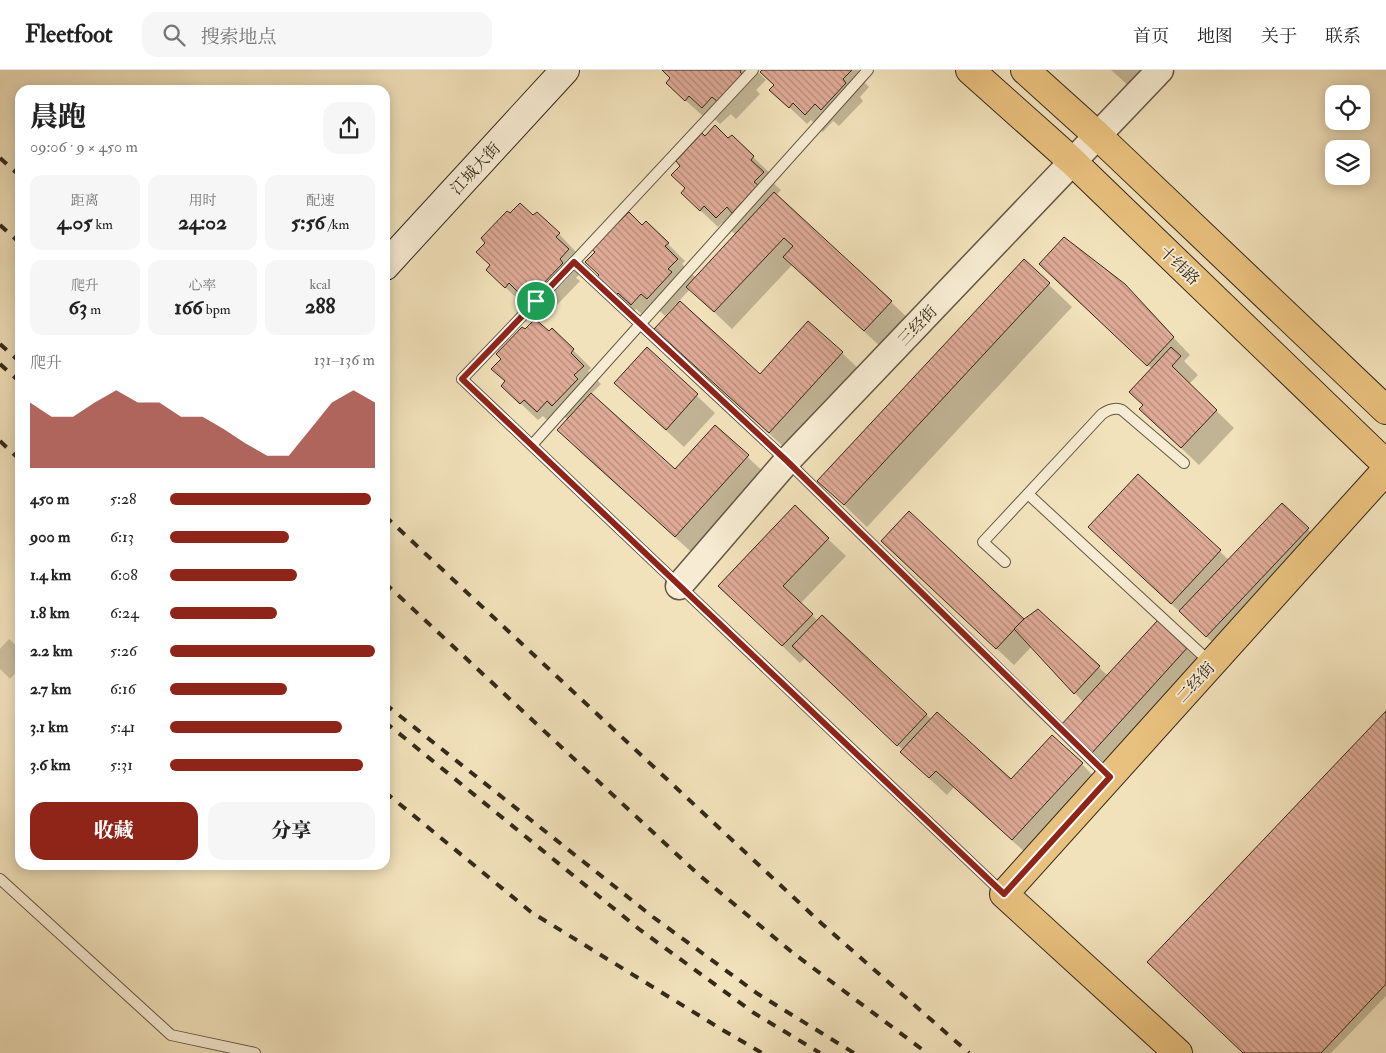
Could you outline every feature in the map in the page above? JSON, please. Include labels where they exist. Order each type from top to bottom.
[{"type":"main road","name":"江城大街","points":[[390,261],[565,70]]},
{"type":"main road","name":"十纬路","points":[[970,70],[1072,162],[1386,464]]},
{"type":"main road","points":[[1024,70],[1097,135],[1386,410]]},
{"type":"main road","name":"二经街","points":[[1004,894],[1386,470]]},
{"type":"main road","points":[[1004,894],[1178,1053]]},
{"type":"street","name":"三经街","points":[[679,586],[787,461],[1160,70]]},
{"type":"lane","points":[[753,70],[462,379],[1004,894]]},
{"type":"lane","points":[[532,445],[868,70]]},
{"type":"lane","points":[[574,262],[787,461],[1110,777]]},
{"type":"lane","points":[[1005,562],[983,542],[1102,414],[1113,409],[1122,410],[1184,462]]},
{"type":"lane","points":[[1028,494],[1212,664]]},
{"type":"lane","points":[[0,879],[171,1035],[255,1053]]},
{"type":"building","points":[[662,70],[741,70],[740,72],[743,75],[718,102],[712,97],[702,108],[689,96],[685,101],[666,83],[670,78]]},
{"type":"building","points":[[762,70],[852,70],[843,79],[846,83],[821,110],[815,104],[805,115],[793,103],[789,108],[769,90],[774,85],[760,72]]},
{"type":"building","points":[[715,125],[728,138],[732,135],[754,156],[751,160],[764,172],[754,182],[758,185],[732,213],[727,207],[716,218],[704,206],[700,211],[681,193],[685,188],[671,175],[680,166],[676,161],[702,133],[705,136]]},
{"type":"building","points":[[774,192],[892,301],[864,331],[783,257],[793,246],[784,238],[714,312],[686,287]]},
{"type":"building","points":[[520,203],[533,215],[537,212],[560,233],[556,237],[569,249],[560,259],[563,263],[537,290],[532,284],[521,295],[509,283],[505,288],[486,270],[490,265],[476,252],[485,243],[481,238],[507,211],[510,213]]},
{"type":"building","points":[[629,212],[642,225],[646,221],[669,243],[665,246],[678,259],[668,269],[672,272],[647,299],[641,294],[631,305],[618,293],[614,297],[595,279],[599,275],[585,262],[595,252],[590,248],[616,220],[619,222]]},
{"type":"building","points":[[1064,237],[1125,284],[1174,337],[1147,366],[1039,264]]},
{"type":"building","points":[[1024,259],[1050,283],[844,505],[817,481]]},
{"type":"building","points":[[680,301],[760,374],[808,321],[843,352],[769,433],[654,329]]},
{"type":"building","points":[[535,319],[549,331],[552,328],[574,349],[571,353],[584,366],[574,375],[578,379],[552,406],[547,401],[537,412],[524,400],[520,404],[501,386],[505,381],[491,369],[501,359],[496,354],[522,327],[525,329]]},
{"type":"building","points":[[647,347],[698,394],[666,430],[614,383]]},
{"type":"building","points":[[1171,347],[1181,356],[1172,366],[1217,410],[1181,448],[1139,409],[1143,405],[1129,392]]},
{"type":"building","points":[[591,393],[675,469],[715,425],[749,455],[675,537],[557,430]]},
{"type":"building","points":[[1138,474],[1221,550],[1171,604],[1088,527]]},
{"type":"building","points":[[1282,503],[1309,528],[1206,637],[1179,611]]},
{"type":"building","points":[[795,505],[829,538],[783,586],[813,614],[782,646],[718,586]]},
{"type":"building","points":[[909,511],[1024,619],[996,649],[881,541]]},
{"type":"building","points":[[1038,609],[1100,666],[1074,694],[1014,629]]},
{"type":"building","points":[[822,615],[927,714],[897,746],[792,646]]},
{"type":"building","points":[[1158,620],[1188,647],[1091,754],[1060,726]]},
{"type":"building","points":[[1386,711],[1386,984],[1321,1053],[1243,1053],[1147,962]]},
{"type":"building","points":[[937,712],[1011,779],[1052,735],[1083,763],[1012,840],[936,771],[929,778],[900,752]]},
{"type":"tunnel","points":[[0,669],[15,653]]},
{"type":"railway","points":[[0,158],[15,172]]},
{"type":"railway","points":[[0,225],[15,238]]},
{"type":"railway","points":[[0,344],[15,358]]},
{"type":"railway","points":[[0,364],[15,378]]},
{"type":"railway","points":[[0,441],[15,455]]},
{"type":"railway","points":[[390,521],[821,923],[969,1053]]},
{"type":"railway","points":[[390,588],[699,875],[793,953],[927,1053]]},
{"type":"railway","points":[[390,708],[653,917],[758,994],[854,1053]]},
{"type":"railway","points":[[390,726],[639,929],[754,1013],[820,1053]]},
{"type":"railway","points":[[390,796],[531,912],[762,1053]]},
{"type":"route","points":[[574,262],[787,461],[1110,777],[1004,894],[462,379],[536,301],[574,262]]}]
